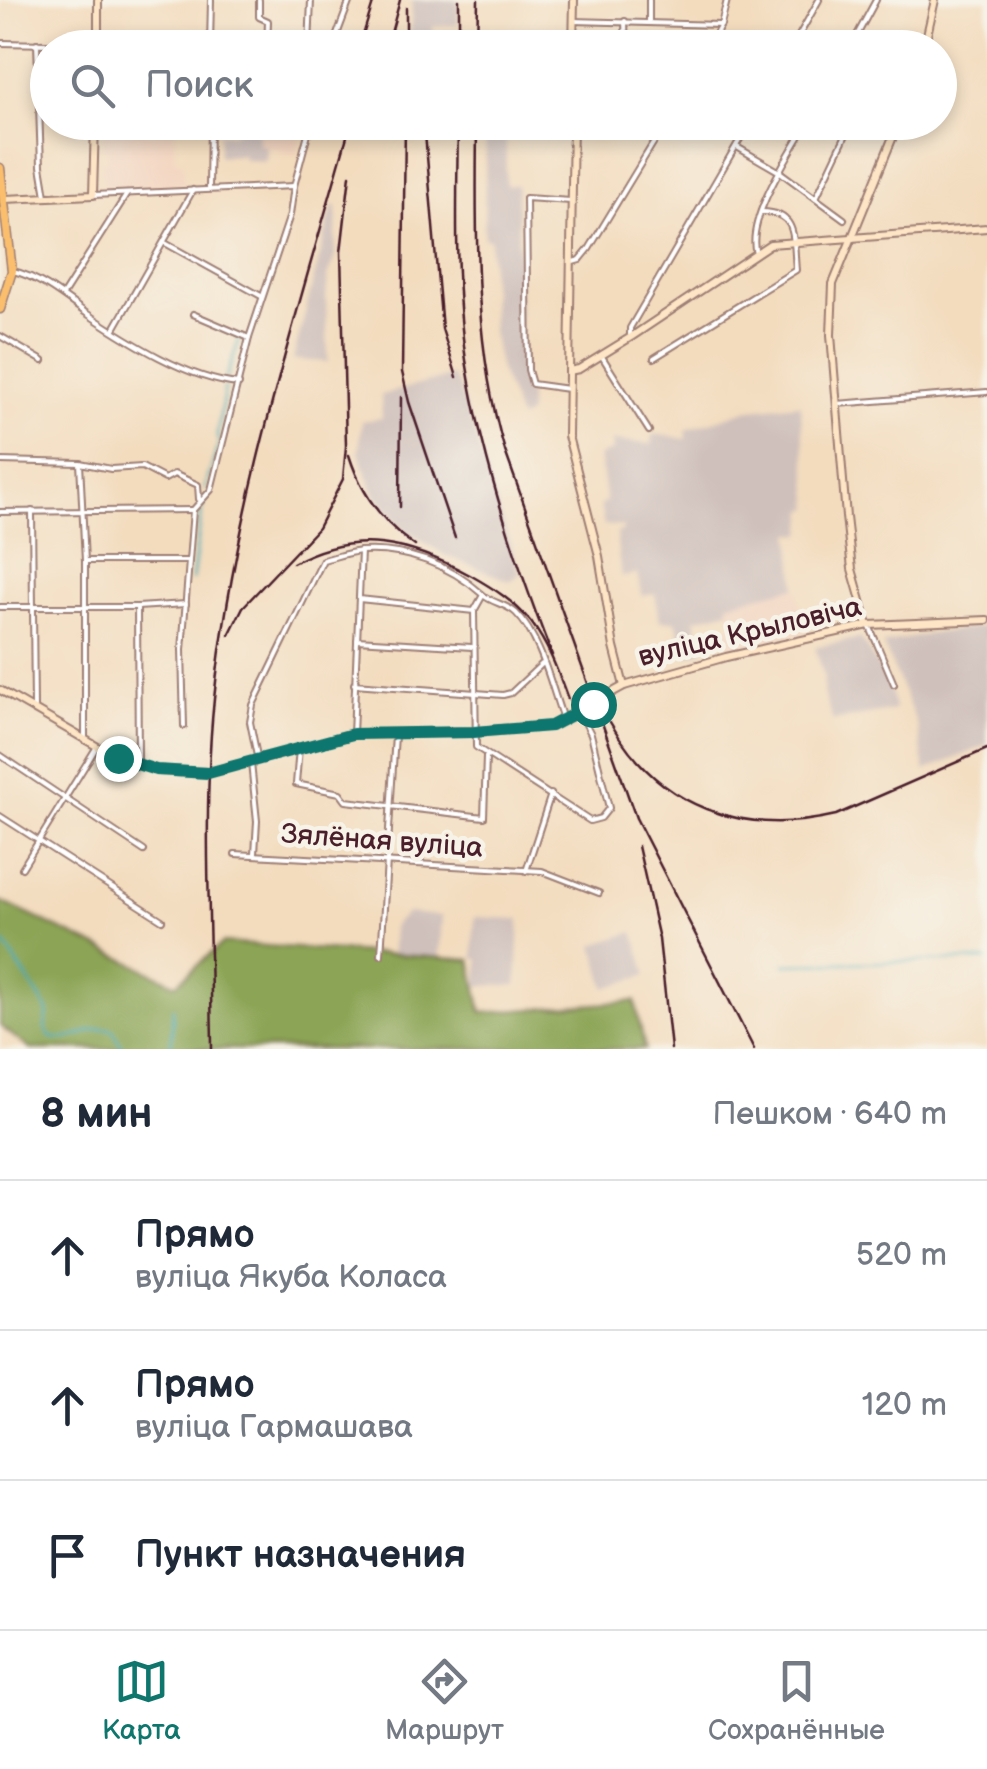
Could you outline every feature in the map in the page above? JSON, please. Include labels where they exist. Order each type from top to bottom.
[{"type":"main road","points":[[0,168],[12,271],[0,309]]},
{"type":"street","points":[[98,0],[98,30]]},
{"type":"street","points":[[211,30],[212,0]]},
{"type":"street","points":[[259,0],[259,17],[268,21],[268,30]]},
{"type":"street","points":[[310,30],[311,0]]},
{"type":"street","points":[[339,30],[350,0]]},
{"type":"street","points":[[574,0],[574,30]]},
{"type":"street","points":[[649,0],[649,22]]},
{"type":"street","points":[[718,30],[727,0]]},
{"type":"street","points":[[802,30],[820,0]]},
{"type":"street","points":[[860,30],[876,0]]},
{"type":"street","points":[[928,30],[935,0]]},
{"type":"street","points":[[574,21],[721,25]]},
{"type":"street","points":[[625,22],[625,30]]},
{"type":"street","points":[[0,43],[30,43]]},
{"type":"street","points":[[40,140],[46,196]]},
{"type":"street","points":[[93,195],[95,140]]},
{"type":"street","points":[[209,190],[210,140]]},
{"type":"street","points":[[184,726],[182,650],[193,510],[212,490],[249,338],[290,214],[307,140]]},
{"type":"street","points":[[573,140],[570,450],[598,556],[624,686]]},
{"type":"street","points":[[572,262],[578,262],[589,249],[655,140]]},
{"type":"street","points":[[630,336],[630,328],[740,140]]},
{"type":"street","points":[[756,253],[754,238],[762,212],[798,140]]},
{"type":"street","points":[[816,198],[843,140]]},
{"type":"street","points":[[891,140],[833,284],[832,335],[852,569],[868,625],[894,684]]},
{"type":"street","points":[[736,147],[780,172],[844,218]]},
{"type":"street","points":[[4,199],[294,186]]},
{"type":"street","points":[[112,330],[194,190]]},
{"type":"street","points":[[62,296],[128,194]]},
{"type":"street","points":[[568,389],[532,384],[528,370],[526,198],[571,201]]},
{"type":"street","points":[[654,358],[796,270],[793,240],[785,216],[762,212]]},
{"type":"street","points":[[568,371],[600,355],[770,244],[987,228]]},
{"type":"street","points":[[165,243],[262,296]]},
{"type":"street","points":[[12,271],[22,273],[112,330],[204,378],[238,384]]},
{"type":"street","points":[[193,314],[249,338]]},
{"type":"street","points":[[0,336],[43,361]]},
{"type":"street","points":[[600,355],[649,430]]},
{"type":"street","points":[[837,404],[987,392]]},
{"type":"street","points":[[0,461],[80,463],[112,469],[142,467],[165,480],[174,474],[198,486],[200,500]]},
{"type":"street","points":[[80,463],[85,561],[85,742]]},
{"type":"street","points":[[0,512],[193,510]]},
{"type":"street","points":[[32,511],[34,710]]},
{"type":"street","points":[[353,734],[361,551]]},
{"type":"street","points":[[255,853],[257,821],[250,722],[253,705],[323,560],[361,551],[422,558],[515,611],[534,642],[563,720]]},
{"type":"street","points":[[85,561],[188,561]]},
{"type":"street","points":[[482,595],[474,611],[476,747],[590,821],[601,818],[609,808],[591,734],[579,712]]},
{"type":"street","points":[[358,599],[474,611]]},
{"type":"street","points":[[0,607],[186,604]]},
{"type":"street","points":[[137,607],[138,766]]},
{"type":"street","name":"вуліца Крыловіча","points":[[0,690],[85,742],[138,766],[208,773],[353,734],[541,727],[563,720],[624,686],[726,657],[868,625],[987,620]]},
{"type":"street","points":[[357,640],[473,647]]},
{"type":"street","points":[[354,684],[474,694],[511,693],[542,664]]},
{"type":"street","points":[[381,955],[396,731]]},
{"type":"street","points":[[22,868],[96,748]]},
{"type":"street","points":[[299,748],[296,784],[340,793],[346,801],[484,816],[486,756]]},
{"type":"street","points":[[0,755],[144,851]]},
{"type":"street","points":[[526,871],[552,794]]},
{"type":"street","points":[[0,816],[162,920]]},
{"type":"street","name":"Зялёная вуліца","points":[[234,854],[542,872],[599,892]]},
{"type":"shaded area","points":[[412,0],[458,0],[458,25],[410,30]]},
{"type":"shaded area","points":[[103,140],[175,140],[175,160],[183,162],[184,185],[104,186],[102,161],[107,160],[107,149],[103,148]]},
{"type":"shaded area","points":[[219,140],[258,140],[258,144],[267,147],[266,161],[244,160],[243,155],[219,156]]},
{"type":"shaded area","points":[[256,140],[300,140],[295,155],[257,144]]},
{"type":"shaded area","points":[[486,140],[506,140],[506,185],[517,185],[520,321],[525,393],[529,394],[528,415],[519,419],[500,370],[492,332],[490,239],[484,238]]},
{"type":"shaded area","points":[[333,205],[337,206],[335,259],[326,296],[328,362],[293,360]]},
{"type":"shaded area","points":[[452,376],[459,387],[520,574],[510,581],[445,555],[401,527],[375,495],[359,453],[362,421],[382,418],[381,395]]},
{"type":"shaded area","points":[[800,404],[811,509],[806,509],[803,534],[791,533],[796,587],[728,603],[729,610],[695,619],[703,651],[686,656],[676,621],[660,621],[655,594],[642,596],[637,574],[621,577],[616,533],[622,532],[623,527],[604,525],[600,505],[606,502],[599,456],[612,451],[612,441],[652,444],[653,434],[687,439],[686,430],[749,409]]},
{"type":"shaded area","points":[[796,587],[806,632],[732,649],[725,628],[734,625],[727,603]]},
{"type":"shaded area","points":[[987,626],[987,745],[925,771],[917,724],[883,644]]},
{"type":"shaded area","points":[[860,638],[888,682],[895,710],[833,721],[823,693],[824,676],[815,647]]},
{"type":"shaded area","points":[[407,913],[442,916],[439,963],[391,962],[393,925]]},
{"type":"shaded area","points":[[475,917],[520,919],[517,985],[478,986],[479,959],[474,959],[473,943]]},
{"type":"shaded area","points":[[634,932],[647,975],[606,988],[594,945]]},
{"type":"green space","points":[[0,901],[176,984],[223,943],[471,960],[482,1013],[635,1001],[645,1049],[30,1049],[0,1026]]},
{"type":"waterway","points":[[226,378],[238,335]]},
{"type":"waterway","points":[[205,489],[219,443],[225,387]]},
{"type":"waterway","points":[[192,580],[203,501]]},
{"type":"waterway","points":[[4,943],[48,1011],[45,1028],[50,1037],[113,1030],[123,1049]]},
{"type":"waterway","points":[[785,964],[987,960]]},
{"type":"waterway","points":[[171,1049],[173,1008]]},
{"type":"railway","points":[[365,30],[374,0]]},
{"type":"railway","points":[[392,30],[400,0]]},
{"type":"railway","points":[[459,0],[459,30]]},
{"type":"railway","points":[[477,30],[478,0]]},
{"type":"railway","points":[[406,8],[406,30]]},
{"type":"railway","points":[[212,1049],[208,786],[224,625],[270,408],[346,140]]},
{"type":"railway","points":[[405,140],[402,372],[455,538]]},
{"type":"railway","points":[[426,140],[442,329],[457,377]]},
{"type":"railway","points":[[458,140],[458,272],[466,360],[501,510],[552,655]]},
{"type":"railway","points":[[477,140],[482,329],[505,451],[636,818],[754,1049]]},
{"type":"railway","points":[[229,635],[243,607],[318,528],[343,479],[346,446],[341,252],[350,175]]},
{"type":"railway","points":[[400,507],[401,397]]},
{"type":"railway","points":[[349,455],[374,506],[415,546]]},
{"type":"railway","points":[[293,563],[316,552],[361,543],[404,548],[448,564],[495,590],[524,614],[548,650],[568,699]]},
{"type":"railway","points":[[610,722],[630,752],[678,795],[706,809],[768,822],[836,815],[987,749]]},
{"type":"railway","points":[[638,846],[659,939],[671,1049]]},
{"type":"route","points":[[118,758],[156,770],[222,772],[353,734],[551,726],[593,704]]}]
